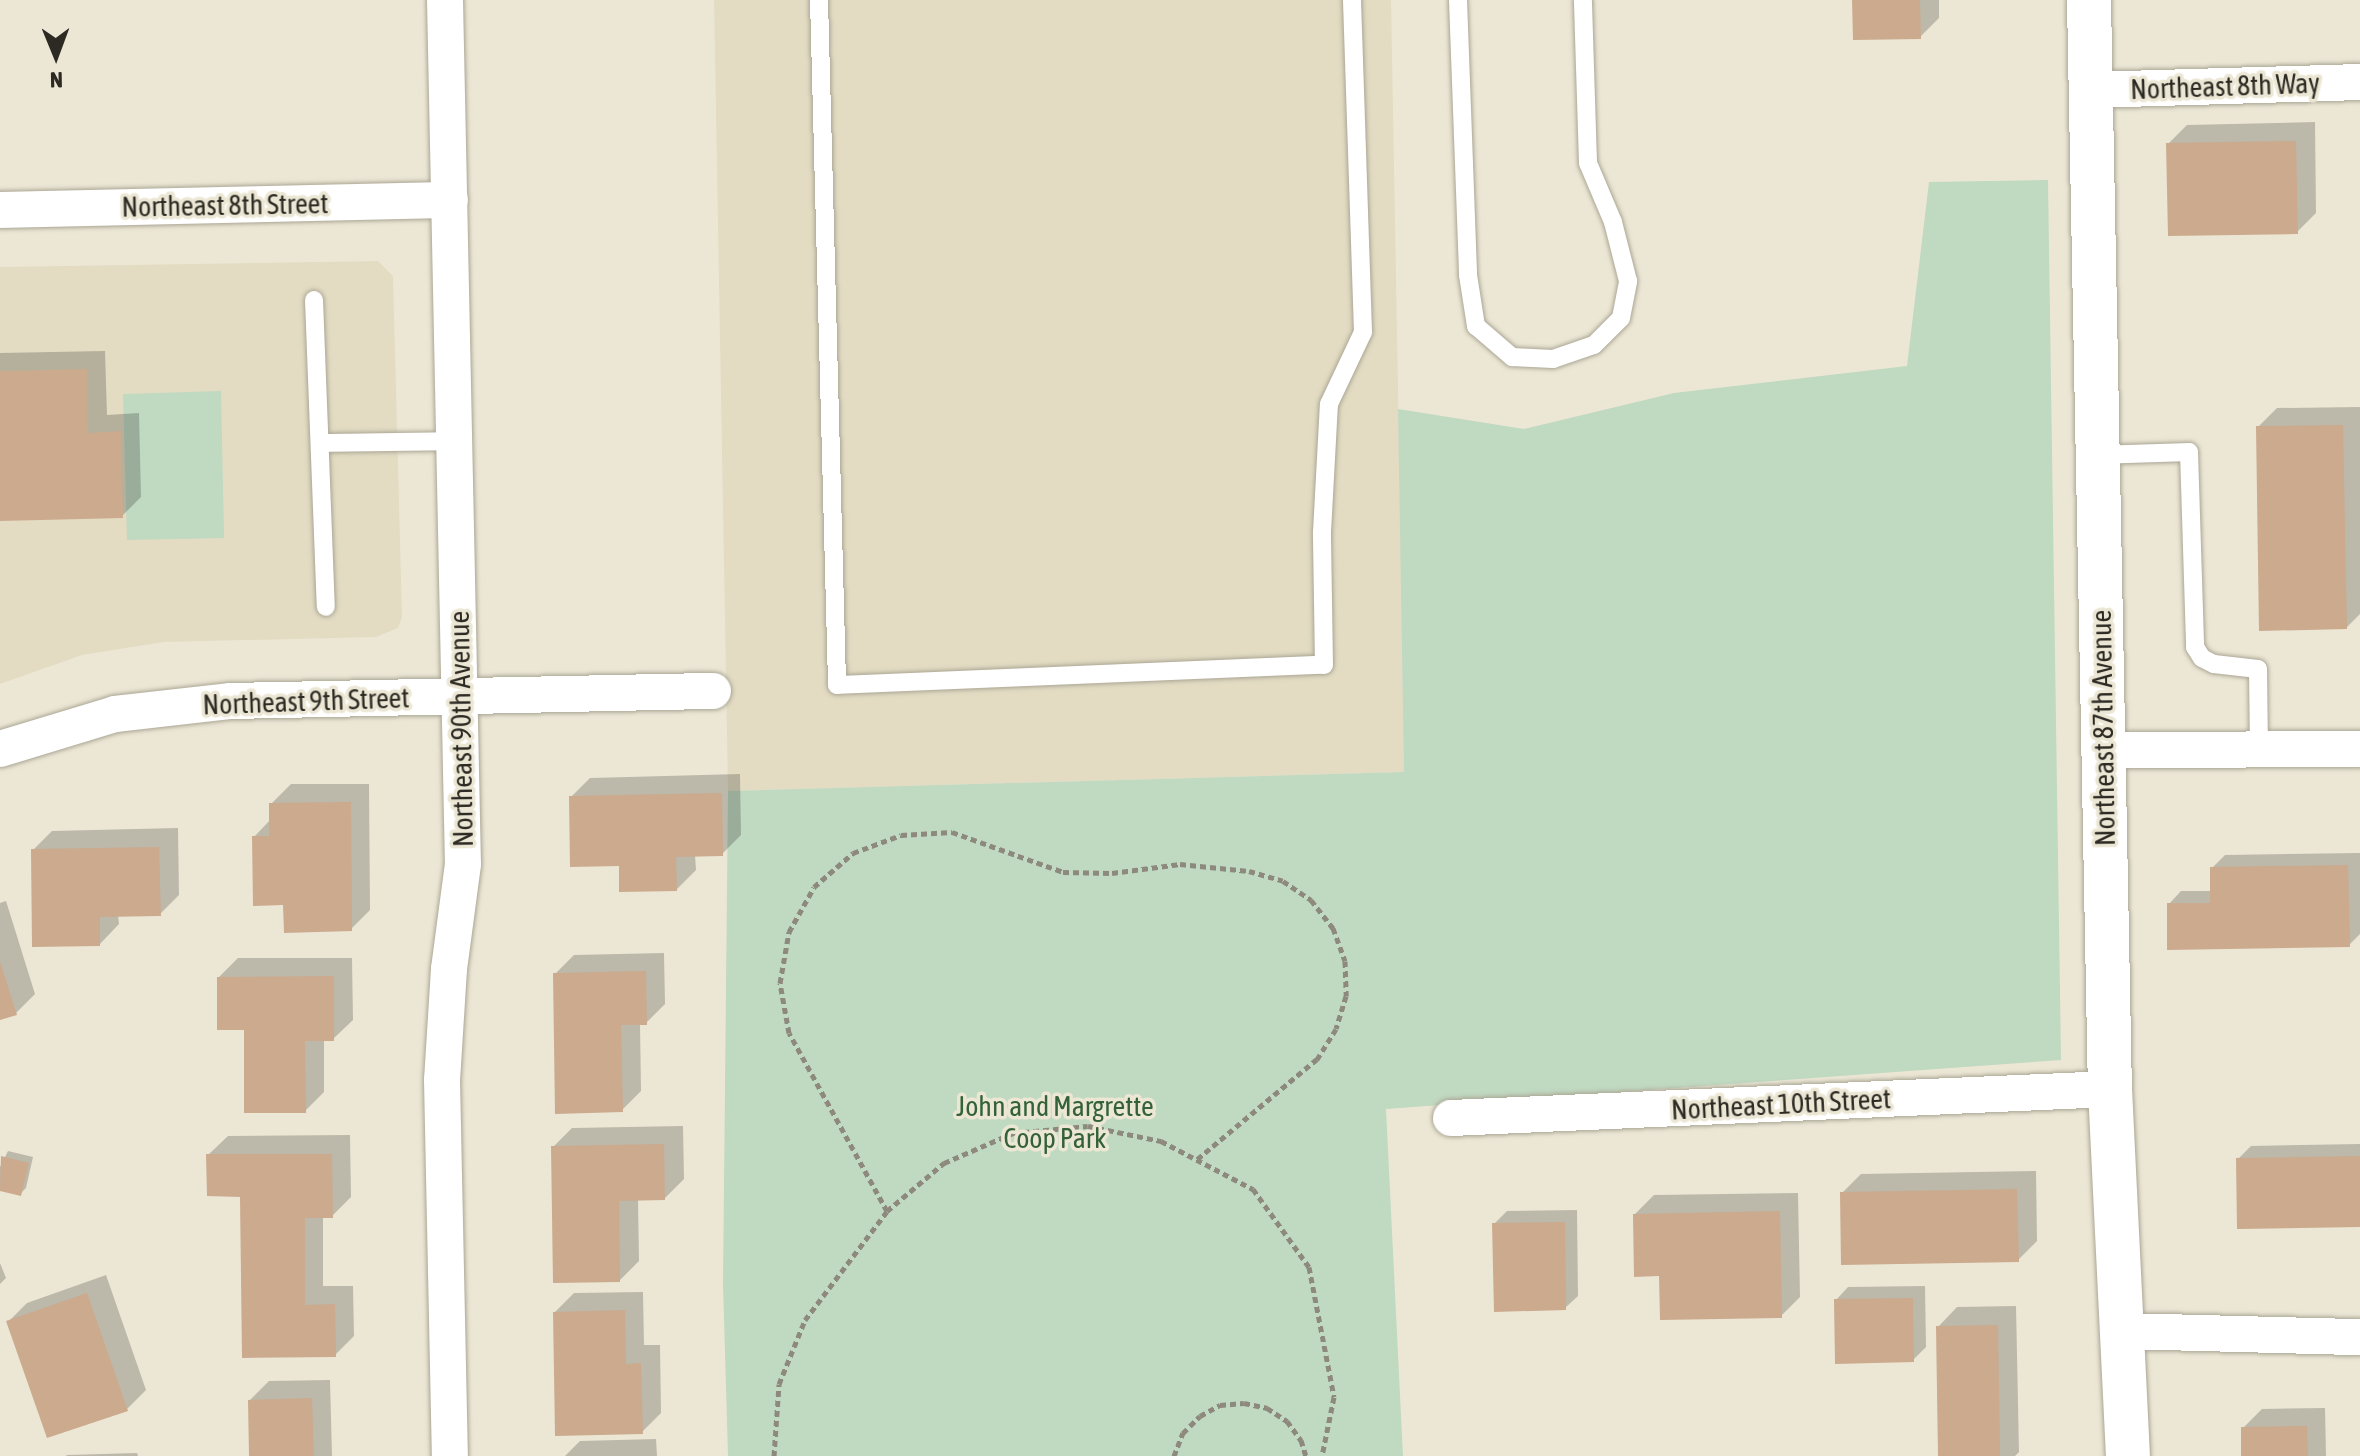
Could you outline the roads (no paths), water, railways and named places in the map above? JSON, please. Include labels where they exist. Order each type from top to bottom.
[{"type":"main road","name":"Northeast 87th Avenue","points":[[2089,0],[2110,1089],[2128,1456]]},
{"type":"street","name":"Northeast 90th Avenue","points":[[445,0],[462,695],[463,864],[449,969],[442,1080],[450,1456]]},
{"type":"street","name":"Northeast 8th Way","points":[[2091,90],[2360,82]]},
{"type":"street","name":"Northeast 8th Street","points":[[0,210],[450,200]]},
{"type":"street","name":"Northeast 9th Street","points":[[0,749],[115,714],[231,701],[713,691]]},
{"type":"street","points":[[2103,750],[2360,749]]},
{"type":"street","name":"Northeast 10th Street","points":[[1451,1118],[2110,1089]]},
{"type":"street","points":[[2124,1331],[2360,1337]]},
{"type":"lane","points":[[819,0],[837,685],[1324,665],[1322,532],[1329,404],[1363,332],[1352,0]]},
{"type":"lane","points":[[1458,0],[1468,275],[1476,326],[1512,357],[1553,359],[1594,345],[1621,318],[1628,281],[1613,222],[1588,163],[1583,0]]},
{"type":"lane","points":[[314,300],[326,607]]},
{"type":"lane","points":[[321,443],[456,441]]},
{"type":"lane","points":[[2097,455],[2189,452],[2195,647],[2202,658],[2214,664],[2258,669],[2259,749]]},
{"type":"park label","name":"John and Margrette Coop Park","points":[[1055,1122]]}]
